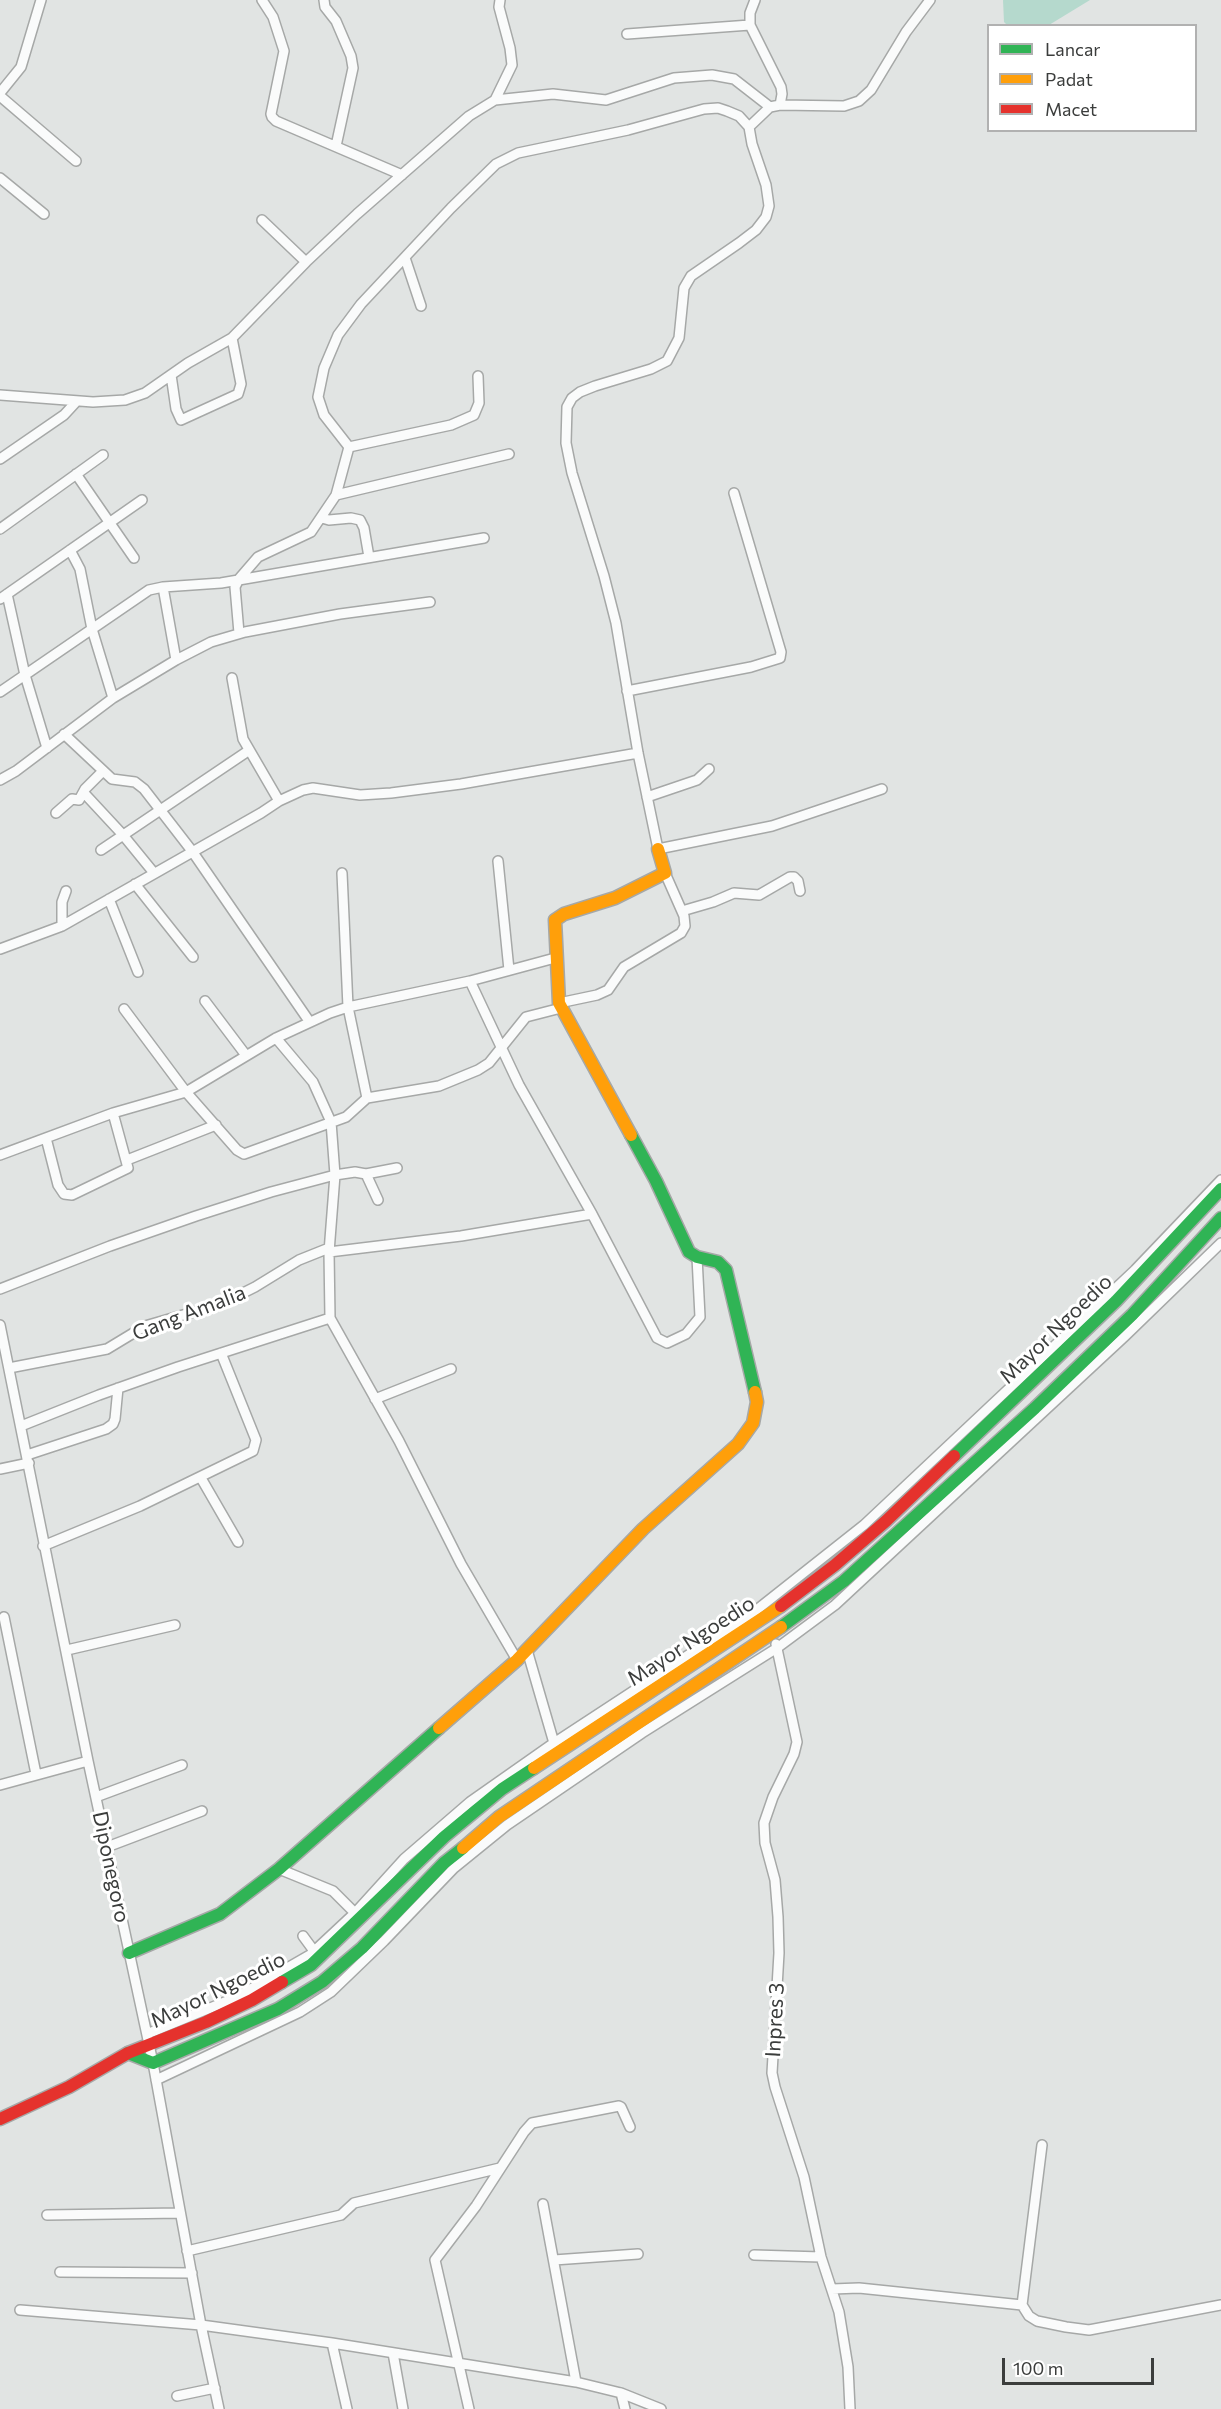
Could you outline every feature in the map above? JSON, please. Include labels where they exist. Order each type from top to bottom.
[{"type":"street","points":[[41,0],[21,67],[0,95],[76,161]]},
{"type":"street","points":[[262,0],[273,17],[284,51],[272,117],[276,121],[402,175]]},
{"type":"street","points":[[324,0],[325,7],[336,21],[351,56],[353,68],[336,146]]},
{"type":"street","points":[[495,100],[512,65],[499,7],[500,0]]},
{"type":"street","points":[[755,0],[750,13],[750,25],[781,87],[780,105]]},
{"type":"street","points":[[749,127],[770,107],[780,105],[844,106],[859,101],[872,90],[906,32],[930,0]]},
{"type":"street","points":[[627,34],[750,25]]},
{"type":"street","points":[[0,395],[76,402],[126,400],[145,393],[232,338],[306,262],[402,175],[469,116],[495,100],[553,94],[606,100],[674,78],[712,75],[734,79],[770,107]]},
{"type":"street","points":[[124,1009],[186,1092],[237,1150],[244,1154],[349,1116],[367,1098],[430,1088],[456,1081],[484,1066],[502,1048],[526,1017],[608,990],[624,967],[681,933],[685,923],[658,849],[638,753],[612,604],[572,473],[566,443],[567,406],[580,392],[668,361],[679,338],[684,288],[691,276],[756,230],[766,217],[769,206],[766,185],[752,144],[749,127],[739,116],[727,111],[718,108],[704,109],[628,130],[518,153],[496,164],[451,208],[346,323],[324,369],[319,388],[320,407],[327,420],[349,447]]},
{"type":"street","points":[[0,178],[44,214]]},
{"type":"street","points":[[262,220],[306,262]]},
{"type":"street","points":[[405,258],[422,306]]},
{"type":"street","points":[[171,375],[176,409],[181,420],[238,394],[241,384],[232,338]]},
{"type":"street","points":[[349,447],[451,424],[474,415],[479,403],[478,376]]},
{"type":"street","points":[[0,459],[63,415],[76,402]]},
{"type":"street","points":[[239,633],[235,587],[239,579],[258,557],[306,536],[322,518],[336,495],[349,447]]},
{"type":"street","points":[[336,495],[509,454]]},
{"type":"street","points":[[0,530],[103,455]]},
{"type":"street","points":[[76,474],[134,558]]},
{"type":"street","points":[[627,691],[704,677],[780,658],[781,652],[734,493]]},
{"type":"street","points":[[47,748],[4,596],[142,500]]},
{"type":"street","points":[[322,518],[360,520],[364,528],[369,557]]},
{"type":"street","points":[[0,692],[149,590],[221,583],[484,538]]},
{"type":"street","points":[[70,550],[80,569],[92,629],[113,698]]},
{"type":"street","points":[[163,587],[176,660]]},
{"type":"street","points":[[0,780],[16,771],[113,698],[211,642],[239,633],[340,614],[430,602]]},
{"type":"street","points":[[232,678],[243,739],[279,801]]},
{"type":"street","points":[[64,734],[112,779],[130,781],[139,785],[192,851],[309,1021]]},
{"type":"street","points":[[100,850],[248,751]]},
{"type":"street","points":[[0,949],[62,926],[279,801],[303,790],[313,788],[360,795],[391,793],[461,784],[638,753]]},
{"type":"street","points":[[647,797],[697,780],[709,769]]},
{"type":"street","points":[[56,813],[72,799],[79,800],[85,789],[103,771]]},
{"type":"street","points":[[658,849],[772,826],[882,789]]},
{"type":"street","points":[[84,793],[154,873]]},
{"type":"street","points":[[498,861],[509,970]]},
{"type":"street","points":[[342,873],[348,1007],[367,1098]]},
{"type":"street","points":[[129,1953],[220,1914],[279,1869],[517,1660],[643,1529],[738,1444],[753,1423],[756,1413],[755,1394],[728,1274],[718,1262],[697,1257],[689,1252],[657,1181],[560,1005],[555,958],[554,923],[557,918],[610,900],[665,873]]},
{"type":"street","points":[[682,911],[734,893],[759,895],[790,877],[798,880],[800,891]]},
{"type":"street","points":[[135,884],[193,957]]},
{"type":"street","points":[[62,926],[62,902],[66,891]]},
{"type":"street","points":[[110,899],[138,972]]},
{"type":"street","points":[[0,1155],[113,1113],[186,1092],[245,1054],[309,1021],[348,1007],[470,981],[555,958]]},
{"type":"street","points":[[470,981],[519,1085],[592,1214],[657,1338],[663,1343],[687,1334],[700,1317],[697,1257]]},
{"type":"street","points":[[205,1001],[245,1054]]},
{"type":"street","points":[[276,1038],[312,1082],[331,1122],[335,1175],[329,1250],[330,1318],[420,1481],[461,1564],[517,1660]]},
{"type":"street","points":[[46,1138],[58,1185],[64,1194],[72,1196],[128,1168],[113,1113]]},
{"type":"street","points":[[127,1160],[216,1125]]},
{"type":"street","points":[[0,1289],[185,1220],[271,1192],[335,1175],[355,1172],[366,1174],[398,1168]]},
{"type":"street","points":[[366,1174],[378,1200]]},
{"type":"street","points":[[148,2039],[237,1997],[308,1943],[354,1912],[404,1859],[470,1802],[554,1743],[754,1612],[864,1525],[1135,1270],[1221,1180]]},
{"type":"street","name":"Mayor Ngoedio","points":[[0,2119],[69,2087],[148,2039],[206,2022],[243,2004],[311,1965],[444,1837],[502,1790],[784,1604],[835,1565],[886,1521],[1116,1301],[1221,1189]]},
{"type":"street","name":"Gang Amalia","points":[[9,1368],[107,1349],[145,1326],[221,1304],[255,1287],[299,1260],[329,1250],[471,1234],[592,1214]]},
{"type":"street","name":"Mayor Ngoedio","points":[[129,2052],[153,2063],[278,2009],[322,1982],[362,1948],[444,1863],[499,1817],[774,1632],[844,1581],[1035,1408],[1132,1315],[1221,1218]]},
{"type":"street","points":[[156,2080],[300,2012],[331,1992],[454,1868],[507,1825],[642,1733],[777,1648],[835,1605],[1125,1336],[1221,1243]]},
{"type":"street","points":[[21,1426],[118,1388],[330,1318]]},
{"type":"street","name":"Diponegoro","points":[[0,1325],[28,1459],[43,1546],[67,1650],[88,1761],[153,2063],[201,2325],[219,2409]]},
{"type":"street","points":[[43,1546],[201,1479],[254,1451],[256,1443],[221,1353]]},
{"type":"street","points":[[375,1399],[451,1369]]},
{"type":"street","points":[[0,1469],[106,1429],[113,1424],[115,1419],[118,1388]]},
{"type":"street","points":[[201,1479],[238,1542]]},
{"type":"street","points":[[4,1617],[36,1774]]},
{"type":"street","points":[[67,1650],[175,1624]]},
{"type":"street","name":"Inpres 3","points":[[774,1632],[796,1742],[794,1754],[766,1814],[763,1833],[775,1880],[778,1917],[779,1953],[772,2073],[804,2177],[821,2257],[844,2335],[850,2409]]},
{"type":"street","points":[[527,1650],[554,1743]]},
{"type":"street","points":[[0,1785],[88,1761]]},
{"type":"street","points":[[96,1797],[182,1765]]},
{"type":"street","points":[[107,1847],[202,1811]]},
{"type":"street","points":[[279,1869],[324,1886],[339,1896],[354,1912]]},
{"type":"street","points":[[311,1965],[322,1982]]},
{"type":"street","points":[[469,2409],[435,2260],[524,2132],[537,2122],[619,2106],[630,2127]]},
{"type":"street","points":[[1042,2145],[1022,2305],[1026,2314],[1037,2321],[1089,2330],[1221,2305]]},
{"type":"street","points":[[188,2251],[341,2215],[354,2203],[500,2169]]},
{"type":"street","points":[[543,2204],[576,2382]]},
{"type":"street","points":[[47,2216],[180,2212]]},
{"type":"street","points":[[554,2260],[638,2254]]},
{"type":"street","points":[[754,2255],[821,2257]]},
{"type":"street","points":[[60,2272],[192,2272]]},
{"type":"street","points":[[832,2289],[859,2288],[1022,2305]]},
{"type":"street","points":[[20,2310],[201,2325],[332,2343],[576,2382],[621,2392],[661,2409]]},
{"type":"street","points":[[332,2343],[347,2409]]},
{"type":"street","points":[[393,2353],[403,2409]]},
{"type":"street","points":[[177,2396],[215,2388]]},
{"type":"street","points":[[621,2392],[625,2409]]},
{"type":"shaded area","points":[[1003,0],[1090,0],[1051,24],[1006,24]]},
{"type":"traffic: fast","points":[[631,1135],[656,1181],[689,1252],[697,1257],[718,1262],[726,1270],[755,1392]]},
{"type":"traffic: fast","points":[[954,1456],[1116,1301],[1221,1189]]},
{"type":"traffic: fast","points":[[781,1627],[844,1581],[1035,1408],[1132,1315],[1221,1218]]},
{"type":"traffic: fast","points":[[129,1953],[220,1914],[279,1869],[439,1728]]},
{"type":"traffic: fast","points":[[282,1982],[311,1965],[444,1837],[502,1789],[534,1768]]},
{"type":"traffic: fast","points":[[128,2053],[153,2063],[278,2009],[322,1982],[362,1948],[444,1863],[463,1848]]},
{"type":"traffic: slow","points":[[631,1135],[559,1003],[555,920],[564,914],[615,898],[665,873],[658,849]]},
{"type":"traffic: slow","points":[[439,1728],[517,1660],[643,1529],[738,1444],[753,1423],[757,1402],[755,1392]]},
{"type":"traffic: slow","points":[[534,1768],[781,1606]]},
{"type":"traffic: slow","points":[[463,1848],[499,1817],[781,1627]]},
{"type":"traffic: jam","points":[[781,1606],[835,1565],[886,1521],[954,1456]]},
{"type":"traffic: jam","points":[[0,2119],[69,2087],[128,2053],[206,2022],[252,2000],[282,1982]]}]
